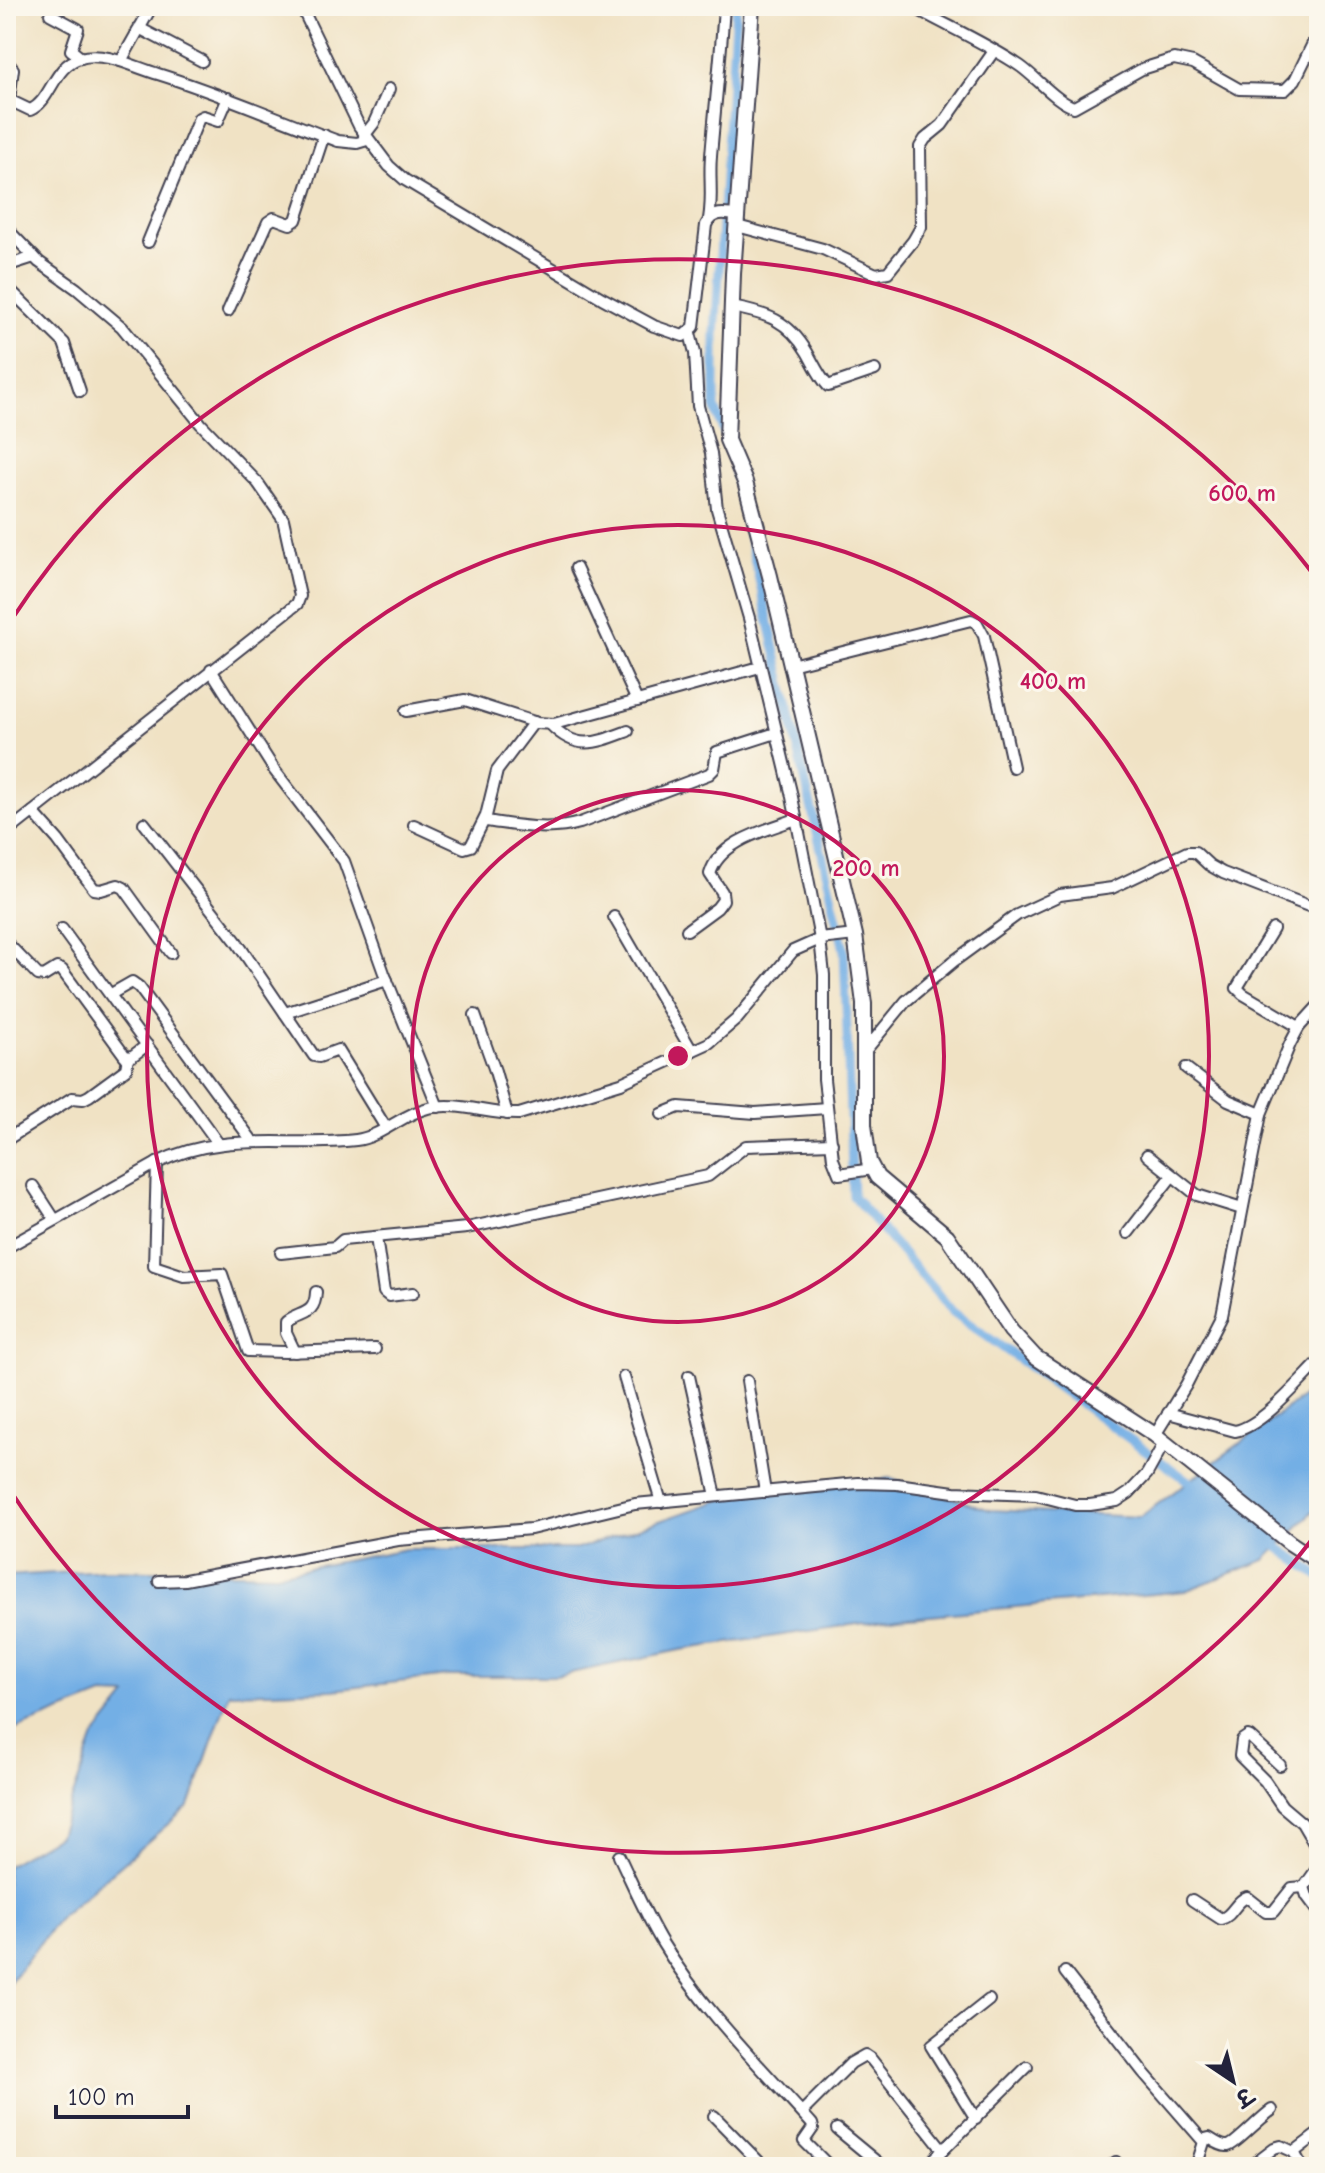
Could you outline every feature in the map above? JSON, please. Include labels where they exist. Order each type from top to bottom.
[{"type":"street","points":[[121,61],[152,6]]},
{"type":"street","points":[[301,6],[362,140],[405,180],[602,298],[675,335],[683,336],[690,333],[696,321],[725,218],[752,6]]},
{"type":"street","points":[[724,6],[711,156],[712,201],[725,218],[732,307],[727,440],[745,482],[791,665],[863,985],[865,1171]]},
{"type":"street","points":[[911,6],[1017,65],[1063,102],[1074,107],[1142,69],[1174,59],[1193,63],[1239,89],[1285,90],[1295,80],[1319,31]]},
{"type":"street","points":[[50,14],[78,29],[71,50],[81,58]]},
{"type":"street","points":[[139,28],[202,61]]},
{"type":"street","points":[[725,218],[823,249],[876,274],[888,272],[921,227],[920,147],[942,125],[994,51]]},
{"type":"street","points":[[6,61],[13,69],[8,105],[34,110],[62,69],[81,58],[92,57],[121,61],[348,143],[362,140],[374,123],[389,89]]},
{"type":"street","points":[[148,242],[199,118],[203,116],[218,121],[228,98]]},
{"type":"street","points":[[228,311],[268,222],[274,218],[290,224],[296,220],[324,135]]},
{"type":"street","points":[[6,228],[34,257],[122,327],[201,424],[258,483],[282,515],[300,599],[6,833]]},
{"type":"street","points":[[6,266],[34,257]]},
{"type":"street","points":[[6,286],[64,343],[80,391]]},
{"type":"street","points":[[732,307],[764,314],[787,326],[797,336],[828,386],[875,370]]},
{"type":"street","points":[[690,333],[695,353],[698,406],[711,453],[717,509],[749,618],[796,819],[820,939],[824,975],[824,1079],[835,1167],[839,1174],[865,1171],[933,1222],[947,1236],[1023,1346],[1050,1368],[1162,1441],[1290,1543],[1319,1562]]},
{"type":"street","points":[[576,568],[637,701]]},
{"type":"street","points":[[791,665],[971,620],[977,623],[984,636],[1013,767]]},
{"type":"street","points":[[406,711],[465,700],[534,722],[550,724],[760,667]]},
{"type":"street","points":[[211,670],[275,771],[344,861],[438,1107]]},
{"type":"street","points":[[414,825],[467,848],[485,821],[497,771],[534,722]]},
{"type":"street","points":[[550,724],[564,736],[589,744],[628,731]]},
{"type":"street","points":[[485,821],[544,828],[580,823],[709,774],[714,769],[717,752],[776,733]]},
{"type":"street","points":[[33,812],[94,889],[118,885],[124,888],[171,953]]},
{"type":"street","points":[[687,930],[723,900],[722,892],[710,874],[725,851],[736,843],[796,819]]},
{"type":"street","points":[[144,823],[236,941],[314,1056],[334,1050],[340,1052],[386,1128]]},
{"type":"street","points":[[865,1051],[906,1001],[1017,915],[1060,895],[1112,888],[1187,852],[1195,852],[1223,873],[1319,910]]},
{"type":"street","points":[[614,917],[692,1051]]},
{"type":"street","points":[[62,929],[218,1143]]},
{"type":"street","points":[[1273,929],[1237,988],[1299,1027]]},
{"type":"street","points":[[6,1248],[176,1153],[218,1143],[359,1140],[418,1111],[438,1107],[470,1107],[507,1114],[544,1107],[621,1083],[709,1043],[737,1019],[793,951],[820,939],[850,936]]},
{"type":"street","points":[[6,942],[38,975],[44,976],[57,968],[62,970],[128,1058]]},
{"type":"street","points":[[285,1013],[387,980]]},
{"type":"street","points":[[111,994],[132,982],[139,987],[253,1142]]},
{"type":"street","points":[[159,1581],[185,1580],[422,1537],[509,1533],[617,1507],[716,1496],[878,1483],[954,1492],[1036,1495],[1075,1505],[1117,1501],[1147,1474],[1162,1441],[1168,1413],[1222,1315],[1261,1114],[1299,1027],[1319,1005]]},
{"type":"street","points":[[475,1015],[507,1114]]},
{"type":"street","points":[[6,1140],[72,1098],[89,1096],[126,1069],[128,1058],[147,1045]]},
{"type":"street","points":[[1186,1068],[1228,1100],[1261,1114]]},
{"type":"street","points":[[662,1114],[679,1107],[755,1113],[827,1108]]},
{"type":"street","points":[[281,1253],[335,1247],[343,1240],[491,1224],[582,1201],[708,1176],[746,1146],[832,1143]]},
{"type":"street","points":[[1147,1155],[1197,1195],[1242,1209]]},
{"type":"street","points":[[157,1163],[154,1266],[184,1276],[222,1274],[248,1351],[375,1349]]},
{"type":"street","points":[[1128,1233],[1172,1176]]},
{"type":"street","points":[[33,1186],[55,1220]]},
{"type":"street","points":[[376,1237],[384,1292],[389,1296],[413,1293]]},
{"type":"street","points":[[295,1352],[286,1333],[286,1322],[311,1309],[316,1301],[316,1292]]},
{"type":"street","points":[[1168,1413],[1235,1431],[1242,1430],[1258,1420],[1319,1362]]},
{"type":"street","points":[[689,1376],[716,1496]]},
{"type":"street","points":[[624,1377],[661,1502]]},
{"type":"street","points":[[747,1381],[765,1492]]},
{"type":"street","points":[[1280,1765],[1250,1737],[1244,1737],[1240,1756],[1265,1781],[1282,1806],[1302,1823],[1319,1852]]},
{"type":"street","points":[[619,1856],[662,1943],[680,1970],[813,2126],[805,2143],[830,2167]]},
{"type":"street","points":[[1192,1900],[1221,1919],[1247,1897],[1266,1912],[1273,1912],[1292,1888],[1304,1887],[1319,1866]]},
{"type":"street","points":[[1304,1887],[1319,1912]]},
{"type":"street","points":[[1065,1972],[1143,2072],[1203,2141]]},
{"type":"street","points":[[976,2119],[931,2046],[989,2000]]},
{"type":"street","points":[[802,2112],[851,2063],[868,2056],[943,2150]]},
{"type":"street","points":[[927,2166],[1027,2067]]},
{"type":"street","points":[[1196,2167],[1203,2141],[1209,2138],[1223,2145],[1232,2144],[1272,2110]]},
{"type":"street","points":[[714,2116],[764,2167]]},
{"type":"street","points":[[837,2129],[883,2167]]},
{"type":"street","points":[[1294,2152],[1319,2133]]},
{"type":"street","points":[[1249,2167],[1281,2146],[1294,2152],[1302,2167]]},
{"type":"water","points":[[1319,1385],[1319,1505],[1265,1560],[1185,1591],[898,1618],[680,1650],[556,1676],[447,1676],[333,1690],[229,1693],[189,1806],[60,1917],[6,1987],[6,1866],[59,1835],[94,1737],[127,1696],[103,1695],[6,1733],[6,1576],[107,1570],[277,1574],[406,1549],[577,1549],[747,1491],[891,1478],[990,1510],[1140,1517]]},
{"type":"waterway","points":[[724,433],[715,407],[715,335],[736,6]]},
{"type":"waterway","points":[[734,470],[844,950],[853,1196],[953,1312],[1198,1488]]},
{"type":"waterway","points":[[1271,1542],[1319,1576]]}]
